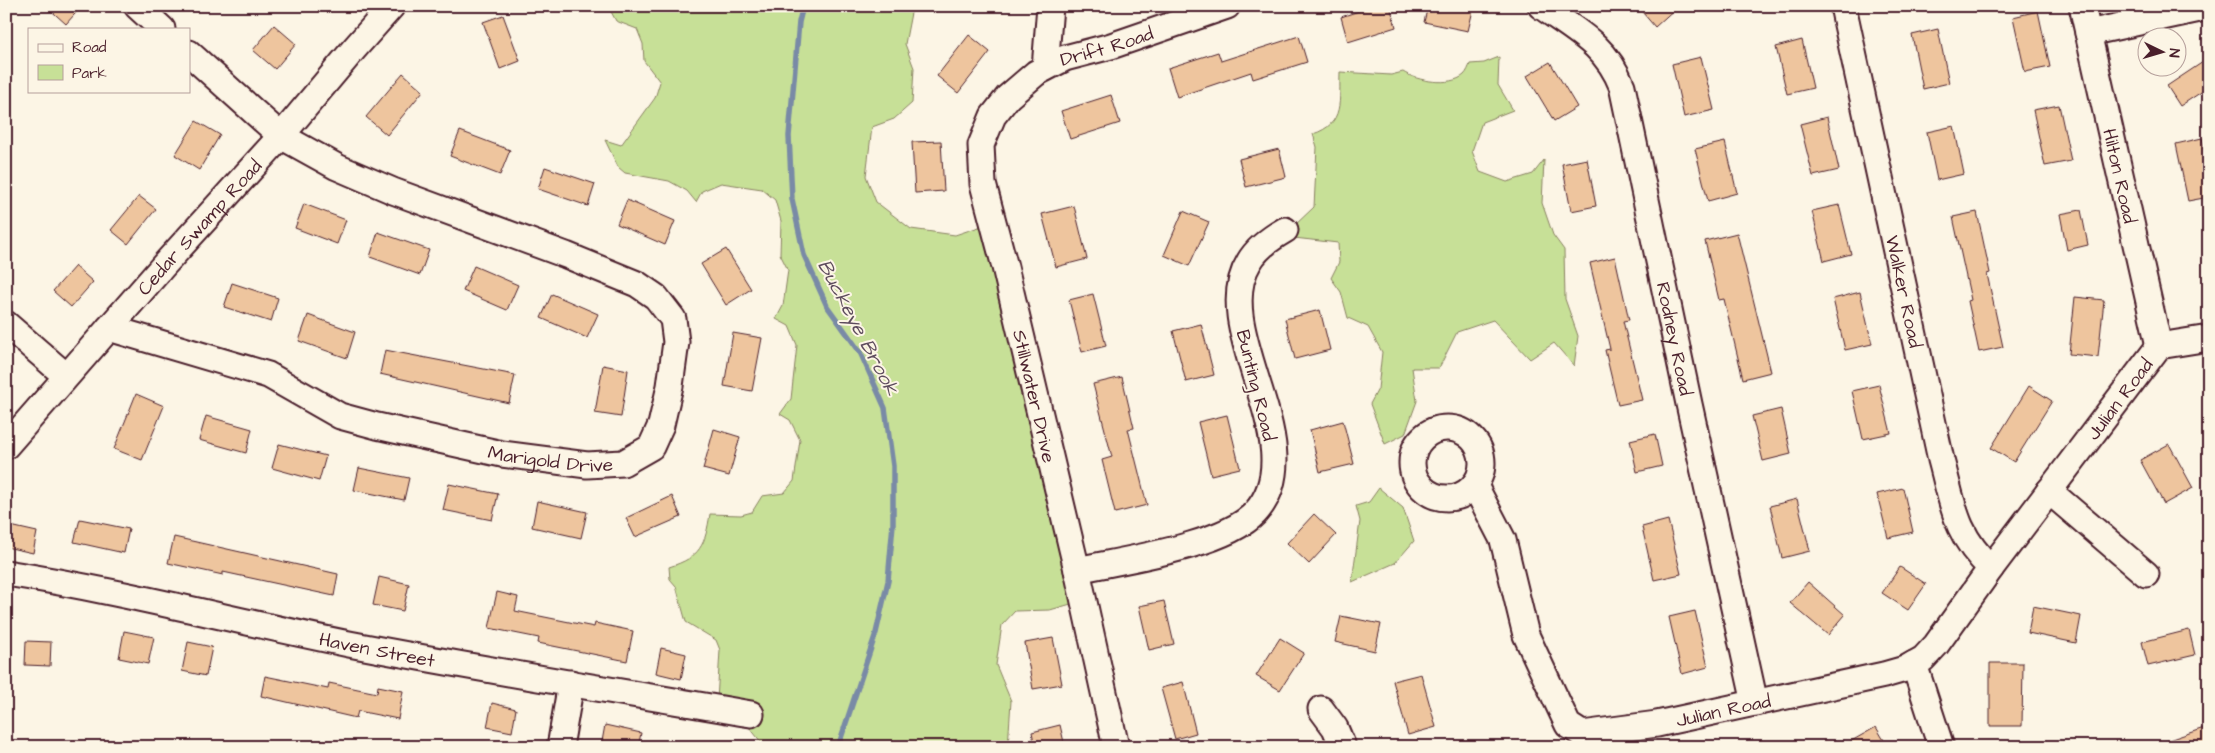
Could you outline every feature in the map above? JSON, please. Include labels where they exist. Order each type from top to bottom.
[{"type":"street","points":[[137,6],[161,28]]},
{"type":"street","name":"Cedar Swamp Road","points":[[6,446],[66,376],[281,136],[392,6]]},
{"type":"street","points":[[1045,68],[1050,6]]},
{"type":"street","name":"Drift Road","points":[[1045,68],[1065,58],[1111,46],[1227,6]]},
{"type":"street","name":"Rodney Road","points":[[1541,6],[1595,45],[1613,65],[1622,86],[1755,703]]},
{"type":"street","name":"Walker Road","points":[[1843,6],[1941,460],[1962,533],[1977,555],[1991,568]]},
{"type":"street","name":"Hilton Road","points":[[2082,6],[2159,346]]},
{"type":"street","points":[[2088,33],[2209,7]]},
{"type":"street","name":"Marigold Drive","points":[[109,328],[268,376],[340,416],[502,454],[567,464],[610,465],[623,463],[650,447],[661,425],[675,355],[673,319],[656,297],[636,284],[575,259],[393,191],[345,171],[281,136],[190,54]]},
{"type":"street","name":"Stillwater Drive","points":[[1045,68],[1027,79],[1008,96],[993,116],[982,145],[981,171],[1077,570],[1116,747]]},
{"type":"street","name":"Bunting Road","points":[[1077,570],[1216,538],[1255,514],[1270,492],[1275,471],[1270,426],[1241,323],[1240,290],[1247,264],[1271,238],[1285,230]]},
{"type":"street","points":[[6,324],[66,376]]},
{"type":"street","name":"Julian Road","points":[[1475,486],[1503,540],[1526,635],[1568,726],[1582,734],[1657,724],[1884,675],[1905,669],[1923,659],[1936,645],[1991,568],[2159,346],[2209,338]]},
{"type":"street","points":[[2049,491],[2146,574]]},
{"type":"street","name":"Haven Street","points":[[6,573],[77,584],[348,643],[476,668],[751,714]]},
{"type":"street","points":[[1914,664],[1941,747]]},
{"type":"street","points":[[560,747],[571,683]]},
{"type":"street","points":[[1321,709],[1335,728],[1343,747]]},
{"type":"green space","points":[[608,6],[917,6],[911,13],[905,44],[914,68],[912,103],[894,119],[872,127],[866,176],[876,202],[911,229],[955,235],[991,223],[1085,600],[1050,610],[1015,611],[1002,625],[996,665],[1011,701],[1008,747],[765,747],[750,728],[716,718],[720,650],[716,640],[686,622],[676,586],[670,579],[669,567],[688,559],[700,548],[706,534],[710,514],[741,515],[752,512],[762,496],[784,493],[794,481],[800,440],[790,420],[780,414],[791,399],[797,345],[789,326],[776,319],[783,306],[788,270],[780,254],[781,221],[775,200],[762,189],[721,183],[702,191],[696,202],[687,191],[669,181],[625,173],[618,167],[605,140],[621,145],[655,98],[660,82],[644,61],[643,44],[637,29],[616,21]]},
{"type":"green space","points":[[1499,57],[1498,85],[1513,110],[1482,122],[1472,151],[1480,172],[1507,182],[1533,174],[1544,160],[1542,203],[1553,235],[1564,250],[1565,299],[1578,336],[1574,366],[1554,343],[1530,359],[1493,320],[1457,332],[1439,368],[1412,368],[1417,401],[1405,434],[1385,444],[1370,404],[1378,389],[1382,352],[1368,327],[1348,318],[1341,292],[1331,278],[1339,262],[1338,243],[1294,238],[1293,227],[1314,207],[1317,147],[1313,134],[1331,124],[1335,117],[1339,101],[1340,72],[1391,75],[1403,72],[1416,78],[1442,82],[1458,79],[1464,75],[1470,64],[1484,63]]},
{"type":"green space","points":[[1379,488],[1403,508],[1414,541],[1395,563],[1352,582],[1360,521],[1356,506],[1369,502]]},
{"type":"building","points":[[46,6],[82,6],[66,24]]},
{"type":"building","points":[[1374,6],[1390,6],[1396,27],[1348,42],[1341,17]]},
{"type":"building","points":[[1428,6],[1474,6],[1468,31],[1424,22]]},
{"type":"building","points":[[1637,6],[1678,6],[1655,27]]},
{"type":"building","points":[[2038,11],[2050,67],[2025,72],[2013,17]]},
{"type":"building","points":[[503,15],[520,61],[500,69],[483,22]]},
{"type":"building","points":[[274,25],[296,44],[275,69],[253,50]]},
{"type":"building","points":[[1938,29],[1949,83],[1923,89],[1912,35]]},
{"type":"building","points":[[969,35],[990,52],[958,93],[937,76]]},
{"type":"building","points":[[1299,36],[1307,62],[1253,79],[1251,72],[1177,97],[1168,68],[1218,52],[1221,61]]},
{"type":"building","points":[[1802,40],[1813,88],[1787,94],[1776,47]]},
{"type":"building","points":[[1701,57],[1714,110],[1684,117],[1672,64]]},
{"type":"building","points":[[2209,58],[2209,87],[2180,106],[2167,86],[2179,78],[2188,78],[2188,72]]},
{"type":"building","points":[[1550,62],[1577,107],[1554,121],[1527,76]]},
{"type":"building","points":[[403,73],[423,91],[387,135],[366,117]]},
{"type":"building","points":[[1111,95],[1120,123],[1070,139],[1061,111]]},
{"type":"building","points":[[2059,105],[2071,161],[2045,166],[2033,110]]},
{"type":"building","points":[[1827,117],[1839,170],[1813,176],[1800,124]]},
{"type":"building","points":[[196,121],[220,135],[199,170],[175,155]]},
{"type":"building","points":[[1954,126],[1964,174],[1937,180],[1927,132]]},
{"type":"building","points":[[460,131],[510,150],[500,175],[450,156]]},
{"type":"building","points":[[2202,138],[2209,171],[2209,197],[2188,201],[2176,144]]},
{"type":"building","points":[[941,141],[944,191],[915,193],[912,142]]},
{"type":"building","points":[[1725,142],[1737,193],[1708,201],[1695,149]]},
{"type":"building","points":[[1279,149],[1286,177],[1246,187],[1239,159]]},
{"type":"building","points":[[1587,159],[1596,206],[1571,211],[1562,164]]},
{"type":"building","points":[[545,167],[595,184],[588,206],[538,189]]},
{"type":"building","points":[[139,196],[156,209],[128,244],[111,230]]},
{"type":"building","points":[[627,200],[675,221],[665,245],[617,224]]},
{"type":"building","points":[[304,204],[346,220],[337,244],[295,228]]},
{"type":"building","points":[[1839,205],[1851,254],[1824,261],[1812,211]]},
{"type":"building","points":[[1074,206],[1087,259],[1056,267],[1042,214]]},
{"type":"building","points":[[2081,210],[2088,245],[2067,250],[2060,214]]},
{"type":"building","points":[[1183,211],[1209,222],[1189,266],[1164,255]]},
{"type":"building","points":[[1977,212],[1990,273],[1987,274],[2003,347],[1979,352],[1968,301],[1971,300],[1953,217]]},
{"type":"building","points":[[378,232],[429,250],[420,275],[370,257]]},
{"type":"building","points":[[1737,233],[1771,372],[1743,379],[1724,299],[1719,300],[1705,241]]},
{"type":"building","points":[[726,249],[751,289],[726,305],[701,264]]},
{"type":"building","points":[[1615,257],[1629,320],[1623,321],[1642,400],[1618,405],[1605,350],[1610,349],[1590,263]]},
{"type":"building","points":[[75,266],[93,282],[71,307],[53,291]]},
{"type":"building","points":[[474,266],[518,285],[507,310],[463,291]]},
{"type":"building","points":[[232,283],[278,298],[271,322],[224,307]]},
{"type":"building","points":[[1860,292],[1872,344],[1845,350],[1833,299]]},
{"type":"building","points":[[552,294],[598,314],[587,338],[541,318]]},
{"type":"building","points":[[1093,294],[1106,346],[1082,352],[1069,300]]},
{"type":"building","points":[[2075,297],[2104,300],[2098,357],[2069,354]]},
{"type":"building","points":[[1320,310],[1330,350],[1295,359],[1285,319]]},
{"type":"building","points":[[308,315],[355,332],[347,358],[299,341]]},
{"type":"building","points":[[1201,324],[1214,375],[1186,382],[1173,331]]},
{"type":"building","points":[[733,333],[762,338],[752,391],[724,386]]},
{"type":"building","points":[[385,350],[515,375],[509,403],[380,374]]},
{"type":"building","points":[[603,365],[628,370],[621,417],[595,413]]},
{"type":"building","points":[[1122,377],[1134,428],[1128,429],[1147,505],[1115,513],[1102,460],[1112,457],[1093,384]]},
{"type":"building","points":[[1879,385],[1891,433],[1863,439],[1852,391]]},
{"type":"building","points":[[2029,386],[2052,401],[2014,462],[1991,448]]},
{"type":"building","points":[[136,394],[164,406],[142,460],[114,449]]},
{"type":"building","points":[[1781,409],[1791,454],[1763,461],[1752,416]]},
{"type":"building","points":[[1227,415],[1240,468],[1211,475],[1198,422]]},
{"type":"building","points":[[206,416],[252,429],[246,453],[199,440]]},
{"type":"building","points":[[1343,421],[1354,464],[1320,472],[1310,430]]},
{"type":"building","points":[[714,429],[740,437],[729,476],[703,469]]},
{"type":"building","points":[[1655,434],[1662,466],[1637,472],[1630,440]]},
{"type":"building","points":[[279,444],[326,456],[319,481],[272,468]]},
{"type":"building","points":[[2169,444],[2193,488],[2164,504],[2140,460]]},
{"type":"building","points":[[359,468],[409,478],[404,500],[354,490]]},
{"type":"building","points":[[449,484],[498,494],[492,520],[443,510]]},
{"type":"building","points":[[1903,488],[1913,532],[1888,538],[1877,494]]},
{"type":"building","points":[[672,496],[681,517],[635,537],[626,518]]},
{"type":"building","points":[[1797,499],[1810,551],[1782,558],[1770,506]]},
{"type":"building","points":[[537,501],[587,512],[581,538],[532,527]]},
{"type":"building","points":[[1314,514],[1336,535],[1309,564],[1287,543]]},
{"type":"building","points":[[80,519],[129,529],[124,553],[74,542]]},
{"type":"building","points":[[1668,520],[1681,574],[1654,580],[1642,527]]},
{"type":"building","points":[[6,525],[37,532],[33,553],[6,547]]},
{"type":"building","points":[[174,537],[338,574],[334,596],[223,572],[223,575],[168,563]]},
{"type":"building","points":[[1900,567],[1926,584],[1908,610],[1882,593]]},
{"type":"building","points":[[379,577],[409,584],[403,611],[373,605]]},
{"type":"building","points":[[1808,582],[1845,615],[1828,635],[1790,603]]},
{"type":"building","points":[[497,592],[518,597],[515,611],[594,627],[595,623],[633,631],[627,661],[538,643],[539,638],[489,628]]},
{"type":"building","points":[[1164,601],[1174,644],[1149,650],[1139,606]]},
{"type":"building","points":[[2033,606],[2081,616],[2076,643],[2028,633]]},
{"type":"building","points":[[1695,611],[1708,667],[1682,674],[1669,617]]},
{"type":"building","points":[[1341,616],[1381,624],[1375,651],[1335,642]]},
{"type":"building","points":[[2189,630],[2195,655],[2148,666],[2142,642]]},
{"type":"building","points":[[124,631],[154,637],[148,664],[119,658]]},
{"type":"building","points":[[1053,638],[1062,684],[1033,689],[1025,643]]},
{"type":"building","points":[[1280,638],[1304,653],[1280,690],[1256,676]]},
{"type":"building","points":[[26,641],[51,642],[50,666],[25,665]]},
{"type":"building","points":[[188,642],[212,647],[206,676],[182,671]]},
{"type":"building","points":[[661,648],[686,654],[681,679],[656,673]]},
{"type":"building","points":[[1990,663],[2023,663],[2022,726],[1990,726]]},
{"type":"building","points":[[1421,674],[1436,727],[1408,735],[1393,681]]},
{"type":"building","points":[[265,676],[328,689],[329,683],[377,693],[378,686],[403,691],[398,719],[358,711],[356,718],[261,696]]},
{"type":"building","points":[[1183,682],[1196,733],[1175,739],[1161,688]]},
{"type":"building","points":[[492,703],[516,709],[512,732],[487,727]]},
{"type":"building","points":[[605,725],[641,733],[638,747],[601,747]]},
{"type":"building","points":[[1060,725],[1065,747],[1035,747],[1032,732]]},
{"type":"building","points":[[1876,727],[1888,747],[1841,747]]},
{"type":"building","points":[[2204,728],[2209,747],[2157,747],[2157,744]]},
{"type":"waterway","name":"Buckeye Brook","points":[[803,6],[799,22],[789,136],[792,199],[804,255],[827,306],[860,352],[885,408],[893,466],[893,524],[888,581],[876,633],[838,747]]}]
